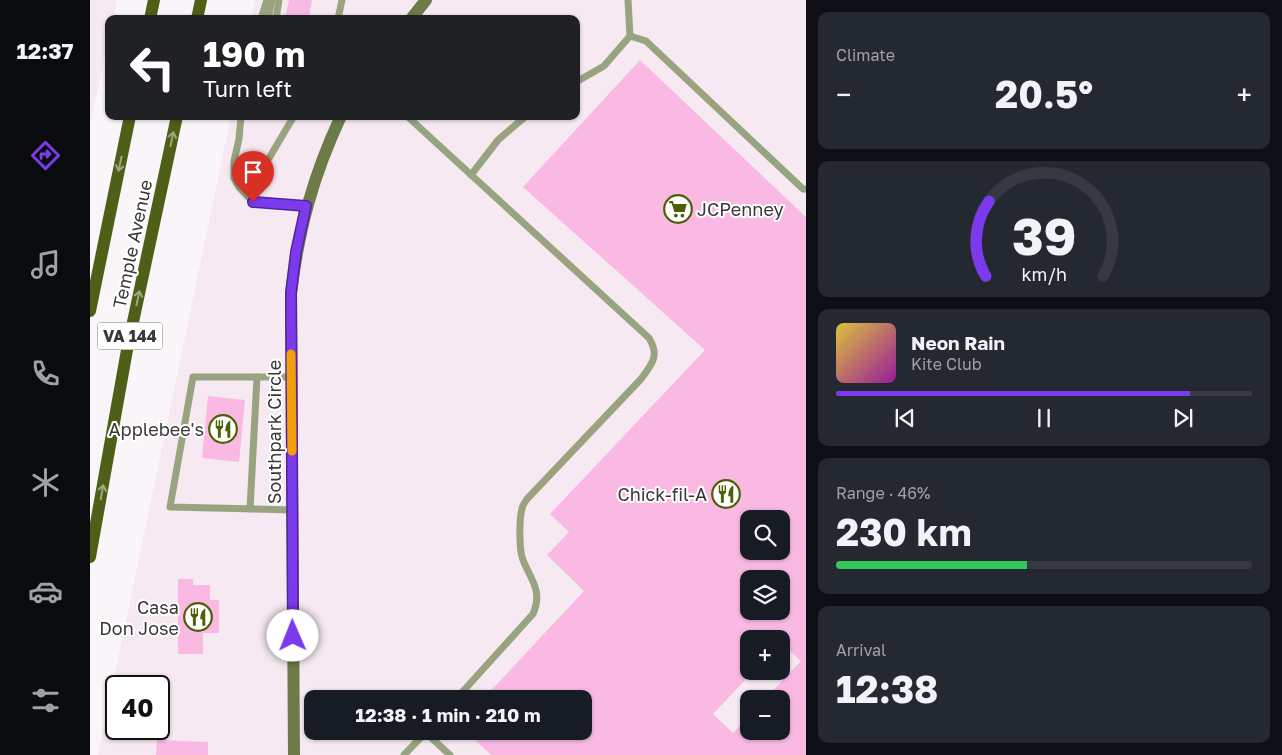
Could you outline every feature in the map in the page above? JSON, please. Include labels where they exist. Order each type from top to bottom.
[{"type":"main road","points":[[151,15],[154,0]]},
{"type":"main road","points":[[198,15],[201,0]]},
{"type":"main road","name":"Temple Avenue","points":[[90,311],[129,120]]},
{"type":"main road","name":"Temple Avenue","points":[[90,557],[127,350],[175,120]]},
{"type":"street","points":[[414,15],[426,0]]},
{"type":"street","name":"Southpark Circle","points":[[294,755],[291,293],[296,252],[306,206],[320,163],[339,120]]},
{"type":"lane","points":[[262,15],[267,0]]},
{"type":"lane","points":[[269,15],[272,0]]},
{"type":"lane","points":[[277,15],[279,0]]},
{"type":"lane","points":[[339,15],[342,0]]},
{"type":"lane","points":[[580,80],[604,66],[630,36],[628,0]]},
{"type":"lane","points":[[630,36],[646,41],[798,184],[806,189]]},
{"type":"lane","points":[[241,120],[234,161],[234,178],[239,187],[253,202],[306,206]]},
{"type":"lane","points":[[253,202],[262,170],[292,120]]},
{"type":"lane","points":[[411,120],[649,338],[655,355],[653,363],[641,379],[527,499],[522,509],[520,546],[522,558],[535,584],[538,596],[536,606],[533,614],[464,690]]},
{"type":"lane","points":[[471,175],[498,140],[521,120]]},
{"type":"lane","points":[[292,377],[193,377],[170,507],[292,510]]},
{"type":"lane","points":[[250,509],[257,377]]},
{"type":"lane","points":[[404,755],[418,740]]},
{"type":"lane","points":[[434,740],[450,755]]},
{"type":"shaded area","points":[[90,0],[117,0],[114,15],[105,15],[105,56],[90,124]]},
{"type":"shaded area","points":[[255,0],[806,0],[806,755],[98,755],[105,721],[105,740],[170,740],[170,675],[115,675],[230,120],[580,120],[580,15],[252,15]]},
{"type":"building","points":[[289,0],[312,0],[310,15],[286,15]]},
{"type":"building","points":[[640,60],[806,217],[806,755],[491,755],[475,740],[592,740],[592,690],[491,690],[584,591],[547,555],[569,532],[550,514],[705,350],[523,187]],"holes":[[[740,630],[790,630],[790,651],[801,661],[790,673],[790,680],[783,680],[774,690],[790,690],[790,740],[740,740],[740,726],[733,733],[713,714],[745,680],[740,680]]]},
{"type":"building","name":"Applebee's","points":[[208,396],[245,400],[239,462],[202,458]]},
{"type":"building","name":"Casa Don Jose","points":[[178,579],[193,579],[193,585],[210,585],[210,600],[219,600],[219,633],[203,633],[203,654],[178,654]]},
{"type":"building","points":[[157,740],[208,742],[208,755],[156,755]]},
{"type":"slow traffic","points":[[291,354],[292,451]]},
{"type":"place","name":"JCPenney","points":[[678,209]]},
{"type":"place","name":"Applebee's","points":[[223,429]]},
{"type":"place","name":"Chick-fil-A","points":[[726,494]]},
{"type":"place","name":"Casa Don Jose","points":[[198,617]]},
{"type":"route","points":[[253,202],[306,206],[296,252],[291,293],[293,636]]}]
